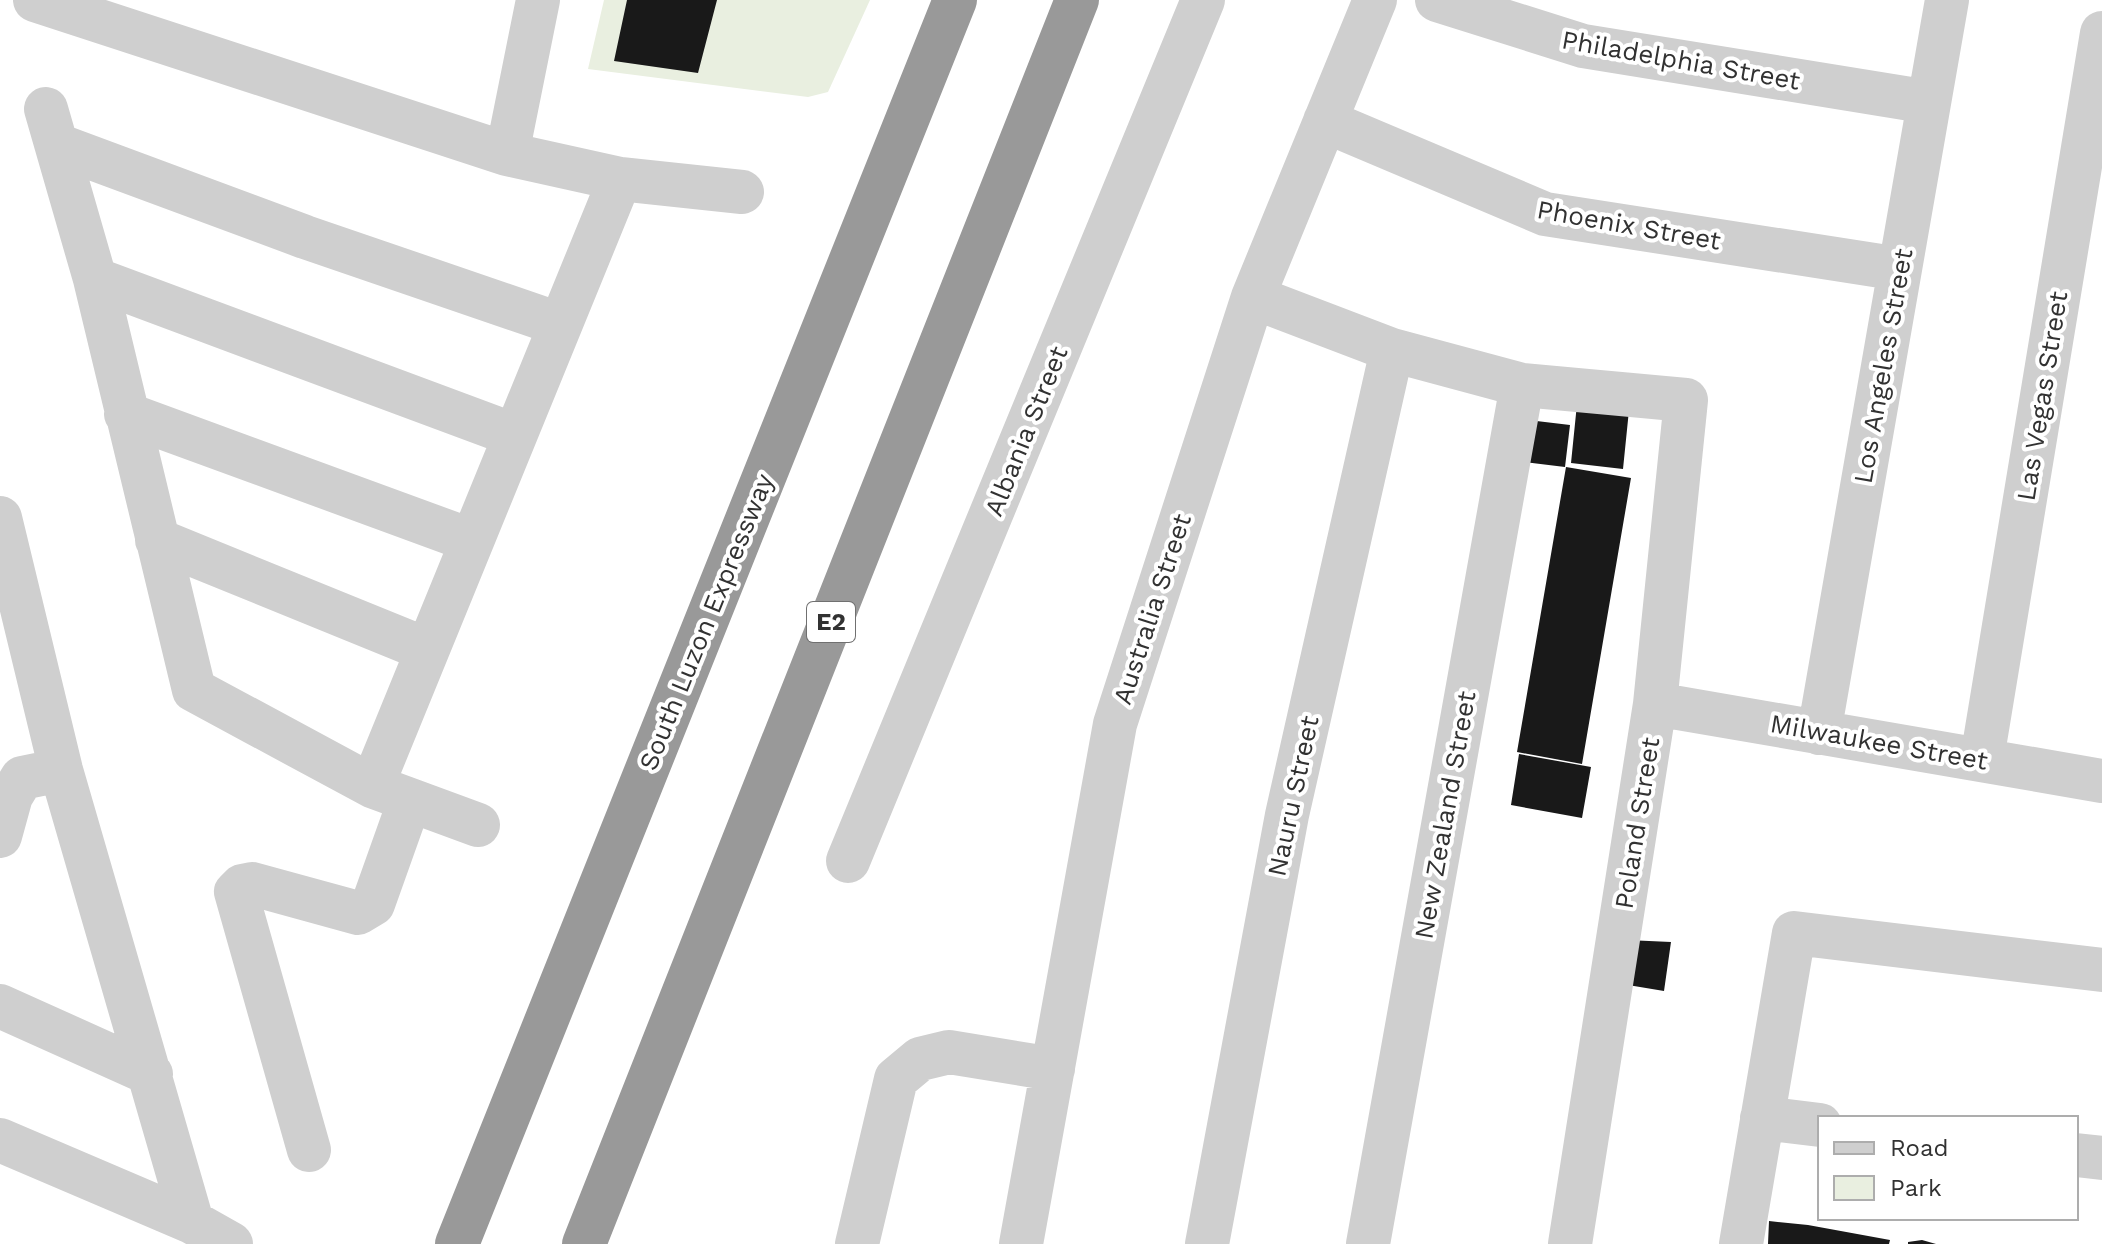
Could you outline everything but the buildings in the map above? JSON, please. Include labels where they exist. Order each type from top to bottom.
[{"type":"highway","points":[[904,128],[921,0]]},
{"type":"highway","name":"South Luzon Expressway","points":[[457,1244],[955,0]]},
{"type":"highway","name":"E2","points":[[584,1244],[1077,0]]},
{"type":"street","points":[[35,0],[507,154],[620,179],[742,192]]},
{"type":"street","points":[[507,154],[538,0]]},
{"type":"street","name":"Albania Street","points":[[848,861],[1203,0]]},
{"type":"street","name":"Australia Street","points":[[1021,1244],[1115,724],[1253,297],[1375,0]]},
{"type":"street","name":"Philadelphia Street","points":[[1437,0],[1583,46],[1929,102]]},
{"type":"street","name":"Los Angeles Street","points":[[1819,733],[1947,0]]},
{"type":"street","name":"Las Vegas Street","points":[[1982,759],[2102,33]]},
{"type":"street","name":"Phoenix Street","points":[[1325,121],[1545,214],[1900,269]]},
{"type":"street","points":[[478,825],[391,793],[194,690],[95,279],[52,127],[305,237],[559,324]]},
{"type":"street","points":[[309,1150],[236,892],[242,886],[252,884],[358,913],[373,904],[391,793],[425,649],[620,179]]},
{"type":"street","points":[[95,279],[514,435]]},
{"type":"street","points":[[1253,297],[1392,350],[1522,385]]},
{"type":"street","name":"Nauru Street","points":[[1207,1244],[1287,815],[1392,350]]},
{"type":"street","name":"Poland Street","points":[[1522,385],[1686,400],[1655,704],[1570,1244]]},
{"type":"street","name":"New Zealand Street","points":[[1368,1244],[1522,385]]},
{"type":"street","points":[[126,414],[470,540]]},
{"type":"street","points":[[0,518],[61,770],[192,1222]]},
{"type":"street","points":[[157,540],[425,649]]},
{"type":"street","name":"Milwaukee Street","points":[[1655,704],[2102,781]]},
{"type":"street","points":[[0,836],[11,796],[22,778],[61,770]]},
{"type":"street","points":[[1741,1244],[1794,933],[2102,970]]},
{"type":"street","points":[[0,1006],[151,1074]]},
{"type":"street","points":[[857,1244],[896,1079],[920,1059],[949,1052],[1053,1069]]},
{"type":"street","points":[[1762,1118],[1818,1125]]},
{"type":"street","points":[[0,1140],[192,1222],[231,1244]]},
{"type":"street","points":[[2078,1155],[2102,1158]]},
{"type":"green space","points":[[604,0],[870,0],[828,92],[808,97],[588,69]]}]
